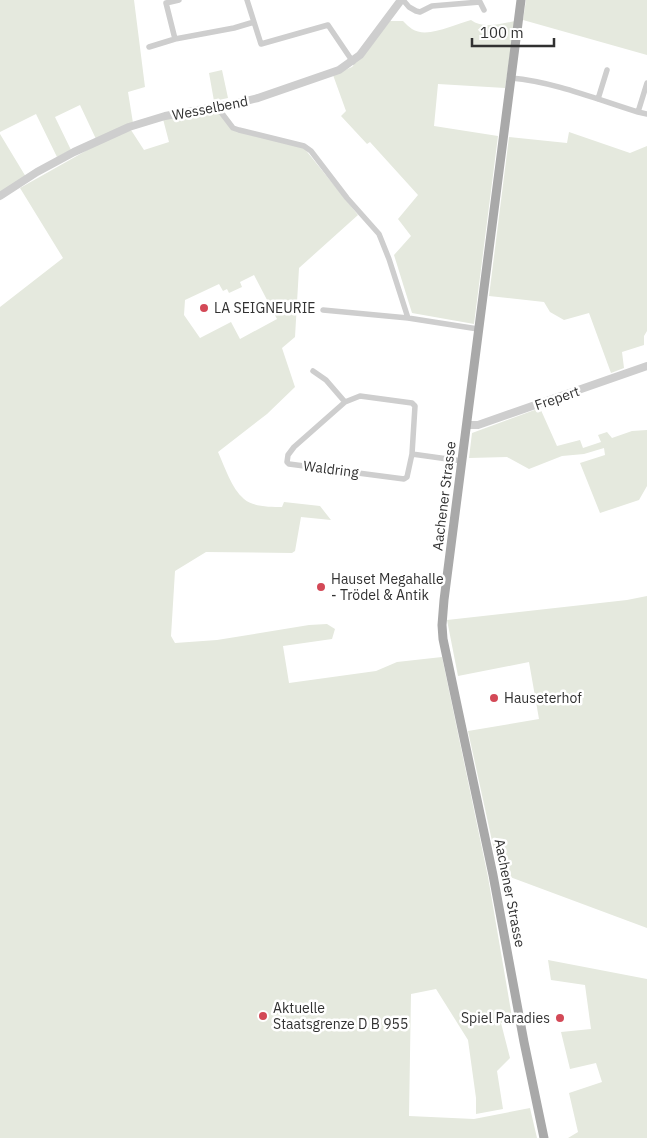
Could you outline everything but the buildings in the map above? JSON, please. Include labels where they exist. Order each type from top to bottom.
[{"type":"main road","name":"Aachener Strasse","points":[[521,0],[442,625],[443,639],[493,875],[544,1138]]},
{"type":"street","points":[[175,40],[166,3],[178,0]]},
{"type":"street","points":[[247,0],[261,44],[328,25],[353,62]]},
{"type":"street","points":[[402,0],[409,7],[420,12],[432,6],[480,2],[484,10]]},
{"type":"street","name":"Wesselbend","points":[[0,196],[45,168],[129,127],[165,116],[258,98],[339,70],[353,62],[366,48],[402,0]]},
{"type":"street","points":[[148,47],[254,22]]},
{"type":"street","points":[[598,100],[607,70]]},
{"type":"street","points":[[511,78],[534,80],[647,114]]},
{"type":"street","points":[[638,112],[644,104],[647,83]]},
{"type":"street","points":[[217,107],[233,128],[304,146],[311,152],[347,198],[379,234],[389,258],[408,318]]},
{"type":"street","points":[[323,310],[408,318],[478,329]]},
{"type":"street","name":"Frepert","points":[[467,425],[478,426],[647,366]]},
{"type":"street","points":[[313,371],[326,380],[345,402]]},
{"type":"street","name":"Waldring","points":[[360,396],[412,403],[415,406],[412,454],[409,473],[404,478],[289,464],[287,462],[288,455],[294,447],[345,402],[360,396]]},
{"type":"street","points":[[412,454],[462,460]]},
{"type":"shaded area","points":[[0,0],[134,0],[145,87],[128,92],[133,123],[96,139],[80,105],[55,117],[71,150],[57,157],[36,114],[0,132]]},
{"type":"shaded area","points":[[526,0],[647,0],[647,55],[523,20]]},
{"type":"shaded area","points":[[471,20],[487,25],[515,21],[505,88],[438,84],[434,126],[498,136],[474,324],[412,313],[394,255],[411,236],[398,219],[418,195],[370,142],[367,144],[341,116],[346,111],[333,75],[352,67],[390,21],[403,21],[418,32],[433,32]]},
{"type":"shaded area","points":[[222,70],[228,98],[214,101],[209,73]]},
{"type":"shaded area","points":[[222,109],[235,127],[304,148],[358,215],[299,268],[295,337],[282,348],[295,387],[267,414],[218,452],[232,483],[239,494],[248,502],[267,507],[282,507],[284,502],[320,506],[331,520],[301,517],[295,551],[292,553],[206,552],[175,571],[171,636],[175,643],[217,640],[309,625],[327,624],[335,629],[332,639],[283,646],[289,683],[376,671],[397,662],[442,657],[488,877],[512,1017],[501,1023],[510,1058],[497,1071],[503,1109],[476,1114],[476,1098],[468,1040],[436,989],[411,994],[409,1116],[474,1119],[530,1108],[537,1138],[0,1138],[0,307],[63,258],[20,188],[98,144],[131,130],[144,150],[169,142],[163,119]],"holes":[[[254,275],[277,319],[240,339],[231,322],[200,338],[184,315],[185,300],[219,284],[223,291],[227,289],[229,293],[242,287],[240,282]]]},
{"type":"shaded area","points":[[569,132],[630,153],[647,146],[647,331],[644,336],[644,345],[622,352],[624,368],[611,373],[589,313],[564,320],[550,312],[544,302],[489,296],[509,137],[567,143]]},
{"type":"shaded area","points":[[0,134],[26,177],[0,194]]},
{"type":"shaded area","points":[[540,408],[557,446],[580,440],[583,448],[601,442],[598,435],[607,432],[612,438],[632,431],[647,430],[647,486],[639,500],[600,513],[580,463],[605,455],[604,448],[584,454],[562,456],[529,469],[507,457],[469,458],[472,433]]},
{"type":"shaded area","points":[[647,596],[647,928],[499,873],[468,731],[539,719],[529,662],[458,676],[447,620],[627,600]]},
{"type":"shaded area","points":[[548,960],[647,979],[647,1138],[568,1138],[578,1132],[569,1093],[602,1082],[596,1063],[570,1069],[561,1032],[591,1029],[585,985],[551,980]]},
{"type":"place","name":"LA SEIGNEURIE","points":[[204,308]]},
{"type":"place","name":"Hauset Megahalle - Trödel & Antik","points":[[321,587]]},
{"type":"place","name":"Hauseterhof","points":[[494,698]]},
{"type":"place","name":"Aktuelle Staatsgrenze D B 955","points":[[263,1016]]},
{"type":"place","name":"Spiel Paradies","points":[[560,1018]]}]
